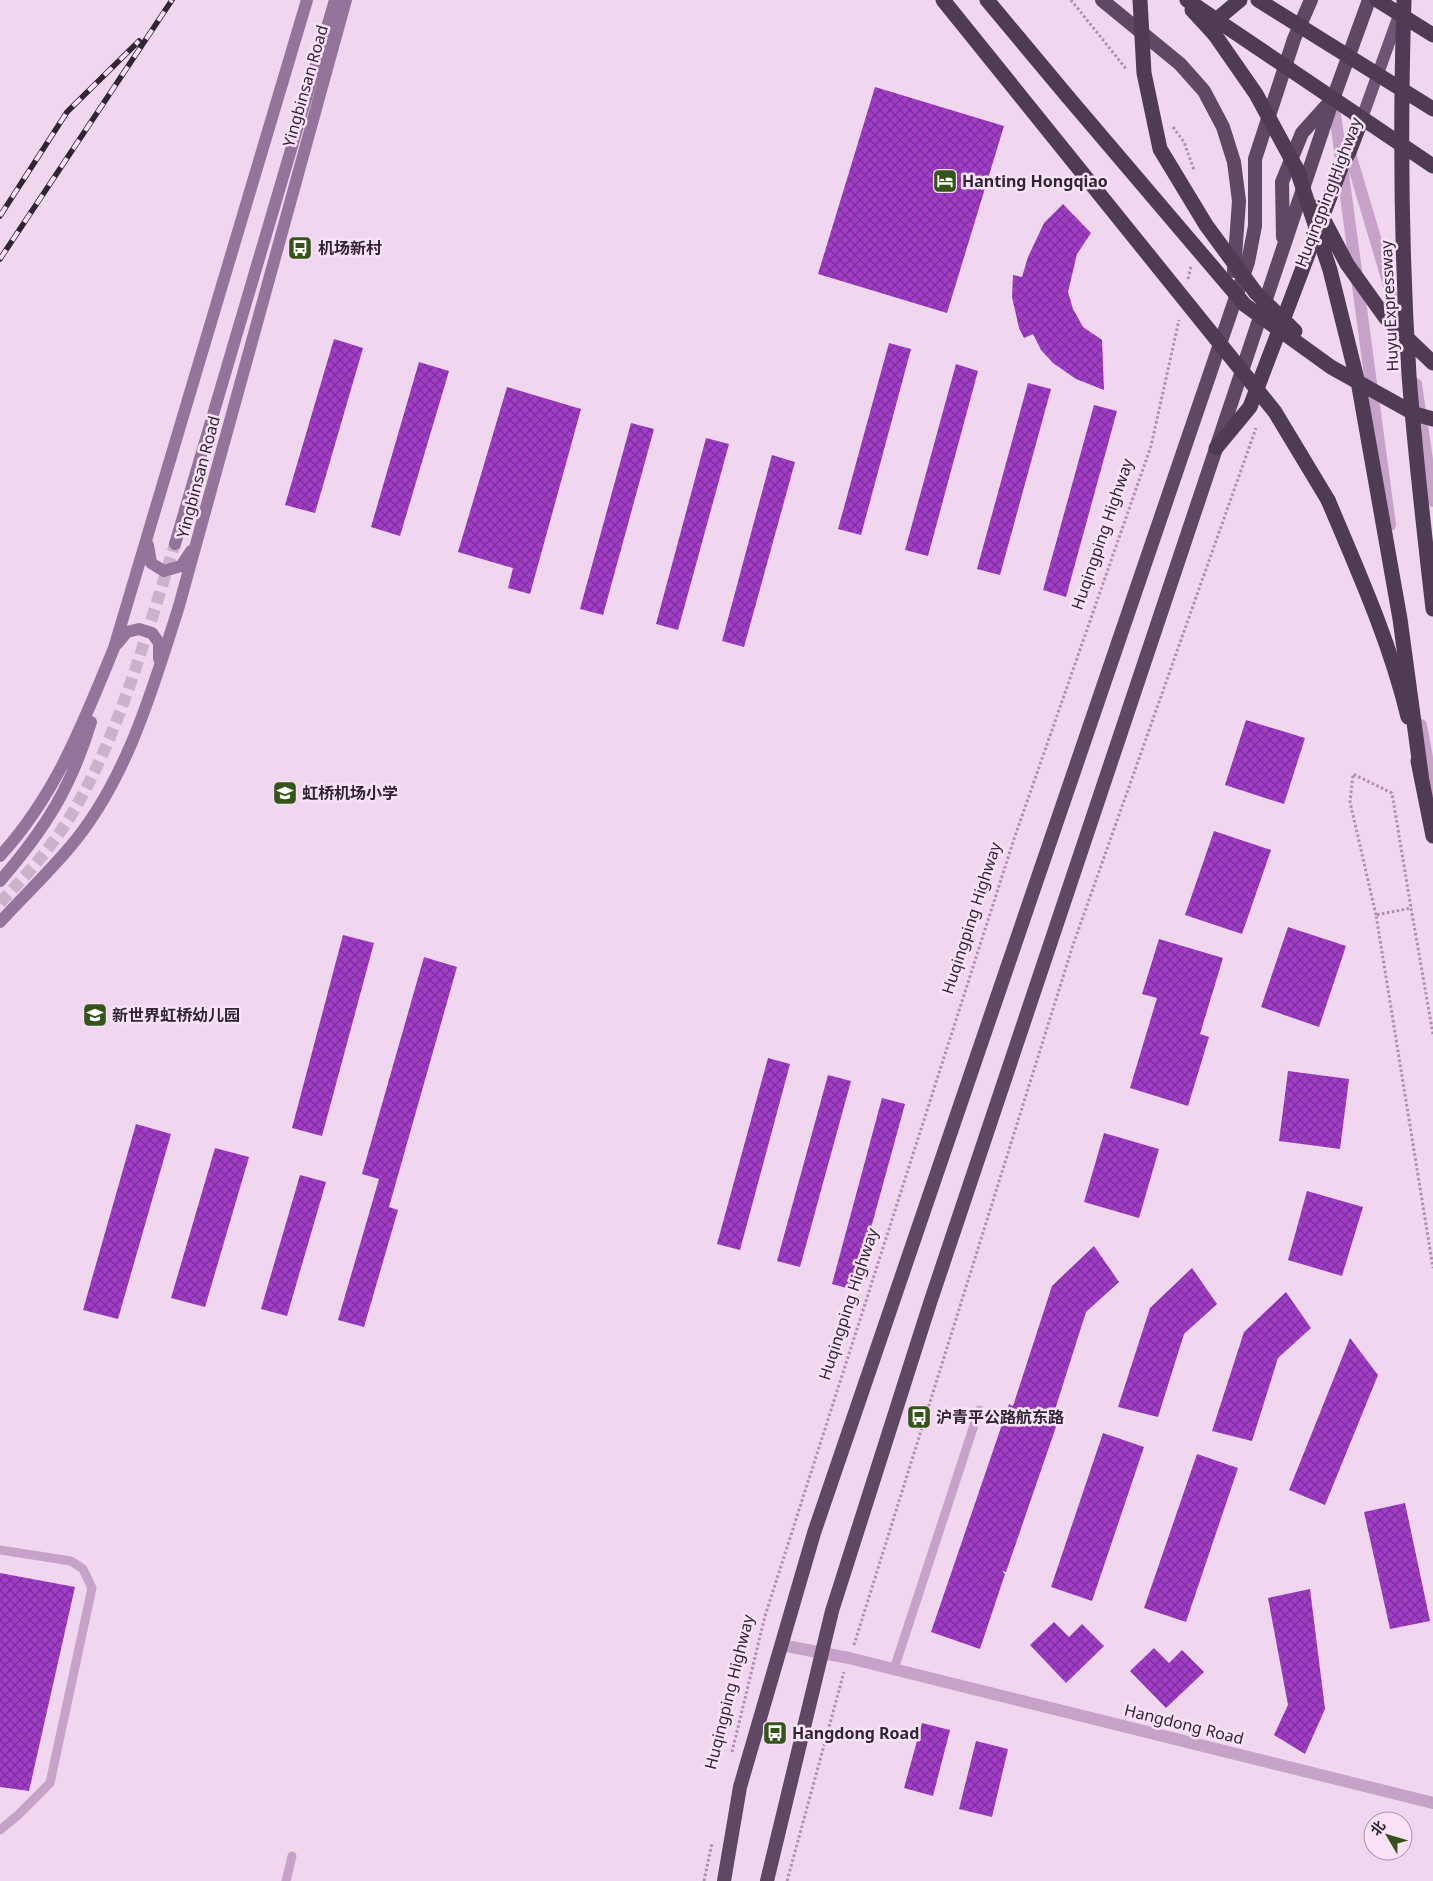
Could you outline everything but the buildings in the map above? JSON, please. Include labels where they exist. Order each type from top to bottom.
[{"type":"highway","points":[[943,0],[1275,412],[1328,500],[1370,599],[1401,689],[1433,836]]},
{"type":"highway","points":[[987,0],[1245,304],[1331,367],[1415,414],[1433,419]]},
{"type":"highway","points":[[1102,0],[1180,64],[1204,90],[1223,127],[1234,162],[1239,201],[1237,242],[1228,320]]},
{"type":"highway","points":[[1140,0],[1144,73],[1160,149],[1206,225],[1256,293],[1331,367]]},
{"type":"highway","points":[[1182,0],[1215,35],[1256,94],[1347,264],[1385,317],[1433,363]]},
{"type":"highway","points":[[1187,0],[1433,166]]},
{"type":"highway","points":[[1216,20],[1240,0]]},
{"type":"highway","points":[[1258,0],[1433,109]]},
{"type":"highway","points":[[724,1881],[740,1786],[814,1533],[1248,262],[1254,226],[1255,159],[1294,39],[1311,0]]},
{"type":"highway","name":"Huqingping Highway","points":[[767,1881],[832,1611],[930,1302],[1333,99],[1369,0]]},
{"type":"highway","points":[[1377,0],[1433,35]]},
{"type":"highway","name":"Huyu Expressway","points":[[1403,0],[1401,77],[1403,229],[1410,375],[1433,609]]},
{"type":"highway","name":"Huqingping Highway","points":[[1284,246],[1282,182],[1302,133],[1333,99]]},
{"type":"highway","points":[[1216,448],[1250,407],[1342,165],[1362,118]]},
{"type":"highway","points":[[1296,167],[1330,270],[1359,387],[1400,619],[1421,774]]},
{"type":"main road","name":"Yingbinsan Road","points":[[0,856],[31,818],[53,785],[73,747],[114,648],[306,0]]},
{"type":"main road","points":[[176,544],[335,0]]},
{"type":"main road","name":"Yingbinsan Road","points":[[0,922],[71,846],[98,808],[122,764],[153,690],[196,544],[346,0]]},
{"type":"main road","points":[[1362,118],[1403,0]]},
{"type":"main road","points":[[155,513],[148,548],[151,564],[164,571],[181,566],[196,544]]},
{"type":"main road","points":[[0,881],[43,827],[60,800],[80,757],[114,648],[127,632],[139,629],[152,633],[159,643],[159,658],[153,690]]},
{"type":"street","points":[[1333,99],[1391,287],[1415,373],[1433,501]]},
{"type":"street","points":[[1333,99],[1406,644],[1433,790]]},
{"type":"street","name":"Hangdong Road","points":[[780,1645],[849,1658],[1433,1803]]},
{"type":"lane","points":[[894,1669],[979,1410]]},
{"type":"lane","points":[[0,1550],[72,1561],[83,1569],[92,1588],[50,1783],[0,1830]]},
{"type":"lane","points":[[286,1881],[292,1856]]},
{"type":"path","points":[[1071,0],[1131,74]]},
{"type":"path","points":[[1172,127],[1184,142],[1196,176]]},
{"type":"path","points":[[1188,280],[1192,260]]},
{"type":"path","name":"Huqingping Highway","points":[[731,1754],[765,1616],[1014,839],[1151,446],[1179,319]]},
{"type":"path","points":[[787,1881],[840,1682],[1073,945],[1259,420]]},
{"type":"path","points":[[1433,1034],[1392,793],[1353,774],[1350,802],[1376,915],[1433,1268]]},
{"type":"path","points":[[1376,915],[1411,908]]},
{"type":"path","points":[[704,1881],[714,1836]]},
{"type":"tunnel","points":[[0,903],[58,835],[91,779],[106,747],[132,680],[175,544]]},
{"type":"railway","points":[[0,259],[172,0]]},
{"type":"railway","points":[[0,216],[67,112],[139,41]]},
{"type":"place","name":"Hanting Hongqiao","points":[[945,181]]},
{"type":"place","name":"机场新村","points":[[300,248]]},
{"type":"place","name":"虹桥机场小学","points":[[285,793]]},
{"type":"place","name":"新世界虹桥幼儿园","points":[[95,1015]]},
{"type":"place","name":"沪青平公路航东路","points":[[919,1417]]},
{"type":"place","name":"Hangdong Road","points":[[775,1733]]}]
